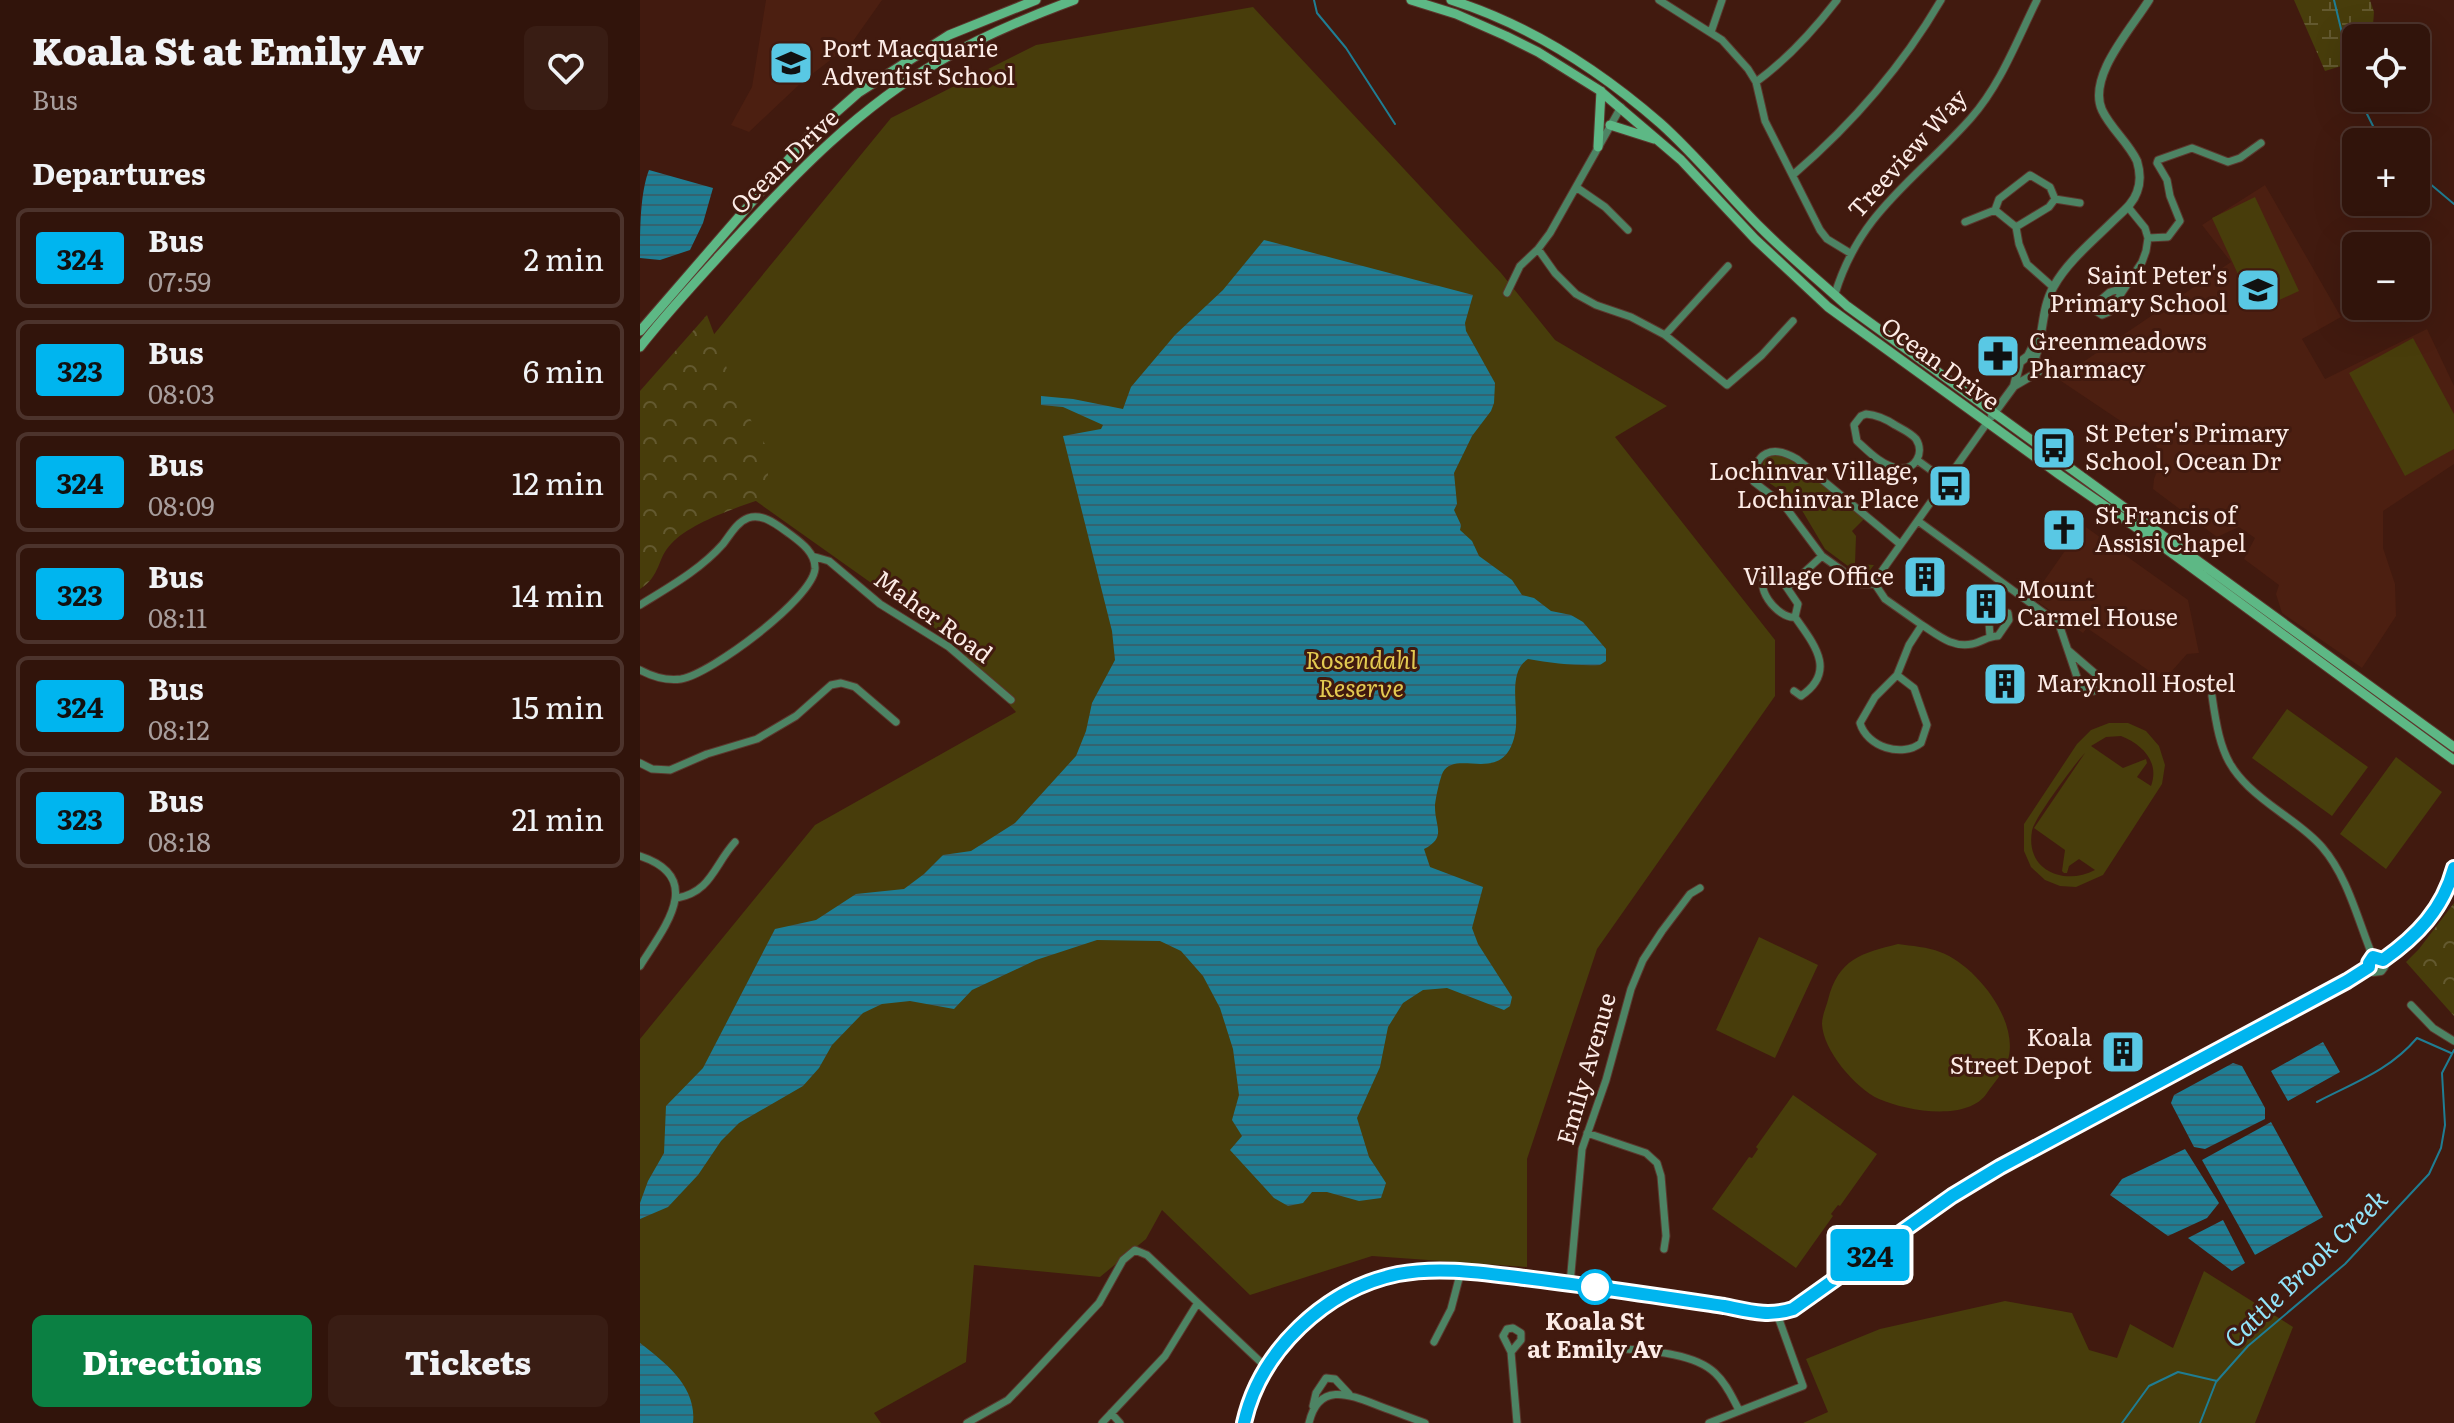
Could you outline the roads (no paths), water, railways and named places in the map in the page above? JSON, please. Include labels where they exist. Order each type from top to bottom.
[{"type":"main road","name":"Ocean Drive","points":[[640,331],[808,137],[869,85],[949,35],[1036,0]]},
{"type":"main road","name":"Ocean Drive","points":[[640,347],[666,314],[807,163],[878,102],[952,54],[1074,0]]},
{"type":"main road","name":"Ocean Drive","points":[[1411,0],[1459,16],[1538,52],[1601,91],[1661,141],[1755,239],[1828,307],[2150,537],[2454,760]]},
{"type":"main road","points":[[1485,0],[1493,17]]},
{"type":"main road","name":"Ocean Drive","points":[[1460,2],[1574,58],[1627,96],[1669,131],[1760,227],[1880,331],[2454,747]]},
{"type":"main road","points":[[869,85],[878,102]]},
{"type":"main road","points":[[1598,147],[1601,91]]},
{"type":"main road","points":[[1621,107],[1627,96]]},
{"type":"main road","points":[[1610,125],[1661,141]]},
{"type":"street","points":[[1659,0],[1722,40],[1756,82],[1765,121],[1820,230],[1827,239],[1850,253]]},
{"type":"street","points":[[1711,32],[1722,0]]},
{"type":"street","points":[[1756,82],[1787,57],[1837,0]]},
{"type":"street","points":[[1794,174],[1833,140],[1893,70],[1941,0]]},
{"type":"street","name":"Treeview Way","points":[[1835,294],[1850,253],[1881,207],[1940,151],[1979,108],[2011,56],[2037,0]]},
{"type":"street","points":[[2032,357],[2044,308],[2053,287],[2076,258],[2128,207],[2138,191],[2140,170],[2134,154],[2103,112],[2099,85],[2107,65],[2149,0]]},
{"type":"street","points":[[1459,16],[1460,2]]},
{"type":"street","points":[[1507,293],[1520,266],[1550,233],[1621,107]]},
{"type":"street","points":[[2148,238],[2168,237],[2180,221],[2158,160],[2192,148],[2228,162],[2240,158],[2261,143]]},
{"type":"street","points":[[1965,222],[1995,210],[1999,199],[2030,175],[2050,187],[2055,199]]},
{"type":"street","points":[[1576,187],[1605,207],[1628,230]]},
{"type":"street","points":[[2055,199],[2080,203]]},
{"type":"street","points":[[2016,227],[2049,207],[2055,199]]},
{"type":"street","points":[[2123,288],[2142,262],[2148,238],[2141,221],[2128,207]]},
{"type":"street","points":[[1995,210],[2016,227],[2027,264],[2053,287]]},
{"type":"street","points":[[1538,249],[1555,273],[1576,294],[1665,335],[1727,385],[1762,355],[1793,321]]},
{"type":"street","points":[[1665,335],[1728,266]]},
{"type":"street","points":[[1875,584],[1900,544],[2023,373],[2021,360],[2032,357]]},
{"type":"street","points":[[2023,373],[2038,372],[2038,363],[2032,357]]},
{"type":"street","points":[[1866,414],[1878,416],[1910,434],[1920,449],[1917,460],[1903,469],[1876,458],[1854,436],[1857,420],[1866,414]]},
{"type":"street","points":[[1875,584],[1861,584],[1822,556],[1784,505],[1754,482],[1756,465],[1770,451],[1784,452],[1810,468],[1900,544]]},
{"type":"street","points":[[1917,460],[1946,481]]},
{"type":"street","name":"Maher Road","points":[[640,605],[690,574],[738,525],[748,518],[759,517],[801,543],[812,556],[826,559],[880,604],[949,647],[1011,700]]},
{"type":"street","points":[[1918,521],[2056,621],[2069,651],[2098,676],[2099,684],[2094,691],[2088,692],[2080,686],[2068,657],[2069,651]]},
{"type":"street","points":[[640,670],[661,678],[680,679],[721,661],[779,616],[811,579],[814,568],[812,556]]},
{"type":"street","points":[[1788,587],[1822,556]]},
{"type":"street","points":[[814,568],[833,565]]},
{"type":"street","points":[[1794,691],[1801,696],[1814,682],[1821,664],[1820,653],[1795,617],[1798,604],[1788,587],[1776,574],[1771,573],[1763,578],[1763,591],[1781,615],[1795,617]]},
{"type":"street","points":[[1875,584],[1885,599],[1952,644],[1969,645],[1994,636]]},
{"type":"street","points":[[1897,675],[1911,684],[1927,725],[1921,743],[1904,751],[1891,749],[1871,738],[1865,734],[1860,723],[1875,697],[1897,675],[1909,645],[1922,625]]},
{"type":"street","points":[[640,763],[652,769],[670,770],[707,754],[757,739],[782,726],[835,683],[855,687],[896,722]]},
{"type":"street","points":[[2212,696],[2220,743],[2233,772],[2325,849],[2384,967],[2381,971],[2373,972],[2369,967]]},
{"type":"street","points":[[677,898],[692,895],[703,887],[735,842]]},
{"type":"street","points":[[640,856],[657,863],[666,871],[674,883],[677,898],[672,915],[640,966]]},
{"type":"street","points":[[1244,1423],[1253,1395],[1267,1368],[1305,1322],[1355,1290],[1396,1274],[1461,1271],[1724,1306],[1762,1314],[1777,1314],[1798,1306],[1952,1196],[2000,1167],[2215,1054],[2369,967],[2369,963],[2419,932],[2433,915],[2454,868]]},
{"type":"street","name":"Emily Avenue","points":[[1570,1284],[1580,1162],[1637,972],[1677,911],[1690,894],[1700,888]]},
{"type":"street","points":[[2411,1005],[2433,1028],[2452,1040]]},
{"type":"street","points":[[1587,1133],[1646,1153],[1657,1163],[1664,1206],[1664,1249]]},
{"type":"street","points":[[967,1423],[1008,1400],[1099,1303],[1123,1260],[1135,1250],[1147,1255],[1267,1368]]},
{"type":"street","points":[[1434,1342],[1451,1309],[1461,1271]]},
{"type":"street","points":[[1102,1423],[1165,1356],[1197,1304]]},
{"type":"street","points":[[1709,1423],[1803,1386],[1777,1314]]},
{"type":"street","points":[[1600,1347],[1683,1356],[1701,1363],[1721,1379],[1739,1410]]},
{"type":"street","points":[[1511,1352],[1517,1423]]},
{"type":"street","points":[[1309,1423],[1320,1386],[1324,1379],[1333,1378],[1349,1394],[1425,1423]]},
{"type":"street","points":[[1320,1386],[1328,1396]]},
{"type":"street","points":[[1312,1410],[1328,1396],[1349,1394]]},
{"type":"street","points":[[1111,1413],[1120,1423]]},
{"type":"water","points":[[649,170],[713,188],[703,223],[690,250],[660,260],[640,258],[642,201]]},
{"type":"water","points":[[1264,240],[1473,295],[1465,323],[1466,331],[1495,383],[1494,403],[1472,436],[1454,473],[1457,504],[1454,510],[1460,530],[1472,541],[1479,556],[1512,580],[1522,595],[1534,598],[1551,611],[1571,615],[1583,622],[1606,649],[1606,661],[1600,665],[1528,659],[1517,673],[1515,734],[1509,750],[1501,759],[1491,763],[1450,766],[1443,772],[1439,784],[1435,807],[1438,836],[1424,849],[1430,867],[1483,887],[1472,928],[1478,944],[1512,997],[1510,1006],[1504,1010],[1447,988],[1423,990],[1403,1003],[1388,1027],[1380,1067],[1357,1118],[1369,1157],[1386,1183],[1381,1198],[1359,1201],[1327,1192],[1312,1192],[1303,1203],[1288,1206],[1274,1198],[1230,1150],[1242,1136],[1232,1120],[1239,1095],[1233,1049],[1220,1008],[1203,976],[1181,951],[1160,941],[1097,940],[1036,960],[972,990],[954,1009],[910,1001],[882,1004],[863,1013],[832,1045],[819,1068],[803,1086],[739,1123],[668,1207],[640,1219],[640,1203],[648,1181],[664,1153],[666,1106],[703,1068],[775,929],[816,920],[856,894],[904,889],[943,855],[971,851],[1015,823],[1076,756],[1092,703],[1115,660],[1112,631],[1063,436],[1101,429],[1103,425],[1063,407],[1041,405],[1041,396],[1123,409],[1131,387],[1175,335],[1223,290]]},
{"type":"water","points":[[2323,1042],[2340,1072],[2288,1101],[2271,1071]]},
{"type":"water","points":[[2233,1063],[2242,1066],[2265,1108],[2265,1119],[2205,1149],[2194,1147],[2171,1103],[2174,1095]]},
{"type":"water","points":[[2271,1122],[2323,1217],[2255,1255],[2202,1160]]},
{"type":"water","points":[[2185,1149],[2219,1203],[2207,1218],[2168,1236],[2110,1195],[2122,1179]]},
{"type":"water","points":[[2223,1220],[2245,1263],[2232,1271],[2188,1238]]},
{"type":"water","points":[[640,1343],[660,1359],[685,1387],[693,1410],[693,1423],[640,1423]]},
{"type":"waterway","points":[[1314,0],[1317,13],[1346,48],[1395,124]]},
{"type":"waterway","points":[[2334,0],[2342,33]]},
{"type":"waterway","points":[[2366,112],[2374,128]]},
{"type":"waterway","points":[[2430,184],[2454,204]]},
{"type":"waterway","points":[[2317,1102],[2383,1068],[2417,1038],[2451,1053]]},
{"type":"waterway","name":"Cattle Brook Creek","points":[[2200,1423],[2216,1382],[2248,1346],[2345,1264],[2429,1174],[2441,1148],[2445,1125],[2442,1073],[2454,1050]]},
{"type":"waterway","points":[[2122,1423],[2149,1386],[2178,1372],[2217,1381]]},
{"type":"place","name":"Port Macquarie Adventist School","points":[[791,63]]},
{"type":"place","name":"Saint Peter's Primary School","points":[[2258,290]]},
{"type":"place","name":"Greenmeadows Pharmacy","points":[[1998,356]]},
{"type":"place","name":"St Peter's Primary School, Ocean Dr","points":[[2054,448]]},
{"type":"place","name":"Lochinvar Village, Lochinvar Place","points":[[1950,486]]},
{"type":"place","name":"St Francis of Assisi Chapel","points":[[2064,530]]},
{"type":"place","name":"Village Office","points":[[1925,577]]},
{"type":"place","name":"Mount Carmel House","points":[[1986,604]]},
{"type":"place","name":"Maryknoll Hostel","points":[[2005,684]]},
{"type":"place","name":"Koala Street Depot","points":[[2123,1052]]},
{"type":"place","name":"Koala St at Emily Av","points":[[1595,1287]]},
{"type":"park label","name":"Rosendahl Reserve","points":[[1361,675]]}]
